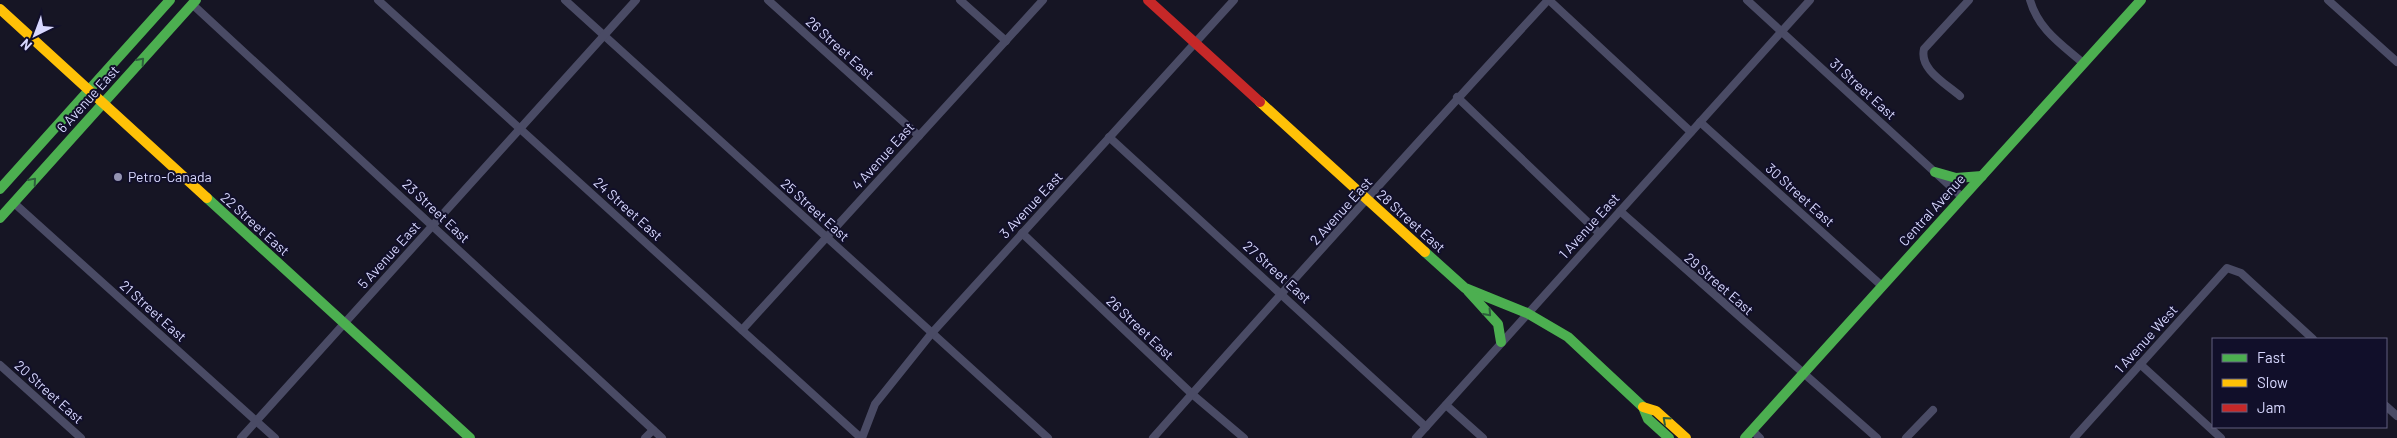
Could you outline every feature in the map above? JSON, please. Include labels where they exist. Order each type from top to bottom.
[{"type":"street","name":"6 Avenue East","points":[[0,189],[170,0]]},
{"type":"street","name":"24 Street East","points":[[378,0],[861,438]]},
{"type":"street","name":"25 Street East","points":[[565,0],[931,334],[1048,438]]},
{"type":"street","name":"5 Avenue East","points":[[241,438],[636,0]]},
{"type":"street","name":"26 Street East","points":[[768,0],[919,136]]},
{"type":"street","points":[[960,0],[1006,41]]},
{"type":"street","name":"4 Avenue East","points":[[742,330],[1043,0]]},
{"type":"street","name":"28 Street East","points":[[1148,0],[1465,288],[1527,313],[1568,337],[1643,407],[1648,419],[1669,438]]},
{"type":"street","name":"3 Avenue East","points":[[861,438],[875,404],[931,334],[1234,0]]},
{"type":"street","points":[[1549,0],[1691,132]]},
{"type":"street","name":"2 Avenue East","points":[[1153,438],[1368,200],[1457,97],[1549,0]]},
{"type":"street","name":"31 Street East","points":[[1747,0],[1962,197]]},
{"type":"street","name":"1 Avenue East","points":[[1416,438],[1810,0]]},
{"type":"street","points":[[1960,96],[1926,66],[1922,58],[1924,48],[1969,0]]},
{"type":"street","points":[[2030,0],[2034,14],[2044,30],[2083,63]]},
{"type":"street","name":"Central Avenue","points":[[1748,434],[2141,0]]},
{"type":"street","points":[[2328,0],[2397,62]]},
{"type":"street","name":"6 Avenue East","points":[[0,218],[194,2]]},
{"type":"street","name":"23 Street East","points":[[194,2],[662,438]]},
{"type":"street","name":"22 Street East","points":[[0,9],[470,438]]},
{"type":"street","points":[[1457,97],[1599,233]]},
{"type":"street","name":"30 Street East","points":[[1700,122],[1882,286]]},
{"type":"street","name":"27 Street East","points":[[1110,137],[1426,427]]},
{"type":"street","points":[[1935,172],[1956,178],[1982,176]]},
{"type":"street","name":"21 Street East","points":[[14,202],[275,438]]},
{"type":"street","name":"29 Street East","points":[[1620,211],[1877,438]]},
{"type":"street","name":"26 Street East","points":[[1022,233],[1192,394],[1244,438]]},
{"type":"street","name":"1 Avenue West","points":[[2074,438],[2227,268],[2241,273],[2312,338]]},
{"type":"street","points":[[1465,288],[1498,324],[1501,342]]},
{"type":"street","points":[[2140,364],[2221,438]]},
{"type":"street","name":"20 Street East","points":[[0,365],[81,438]]},
{"type":"street","points":[[1446,404],[1484,438]]},
{"type":"street","points":[[1643,407],[1656,410],[1686,438]]},
{"type":"street","points":[[2387,407],[2397,416]]},
{"type":"street","points":[[1906,438],[1934,410]]},
{"type":"street","points":[[645,438],[653,430]]},
{"type":"street","points":[[1748,434],[1760,438]]},
{"type":"traffic: fast","points":[[0,189],[170,0]]},
{"type":"traffic: fast","points":[[0,218],[196,0]]},
{"type":"traffic: fast","points":[[1745,438],[2141,0]]},
{"type":"traffic: fast","points":[[1935,172],[1956,178],[1982,176]]},
{"type":"traffic: fast","points":[[207,198],[470,438]]},
{"type":"traffic: fast","points":[[1425,252],[1465,288],[1527,313],[1568,337],[1643,407],[1648,419],[1669,438]]},
{"type":"traffic: fast","points":[[1468,291],[1498,324],[1501,342]]},
{"type":"traffic: slow","points":[[0,9],[207,198]]},
{"type":"traffic: slow","points":[[1260,102],[1425,252]]},
{"type":"traffic: slow","points":[[1643,407],[1656,411],[1686,438]]},
{"type":"traffic: jam","points":[[1148,0],[1260,102]]},
{"type":"place","name":"Petro-Canada","points":[[118,177]]}]
